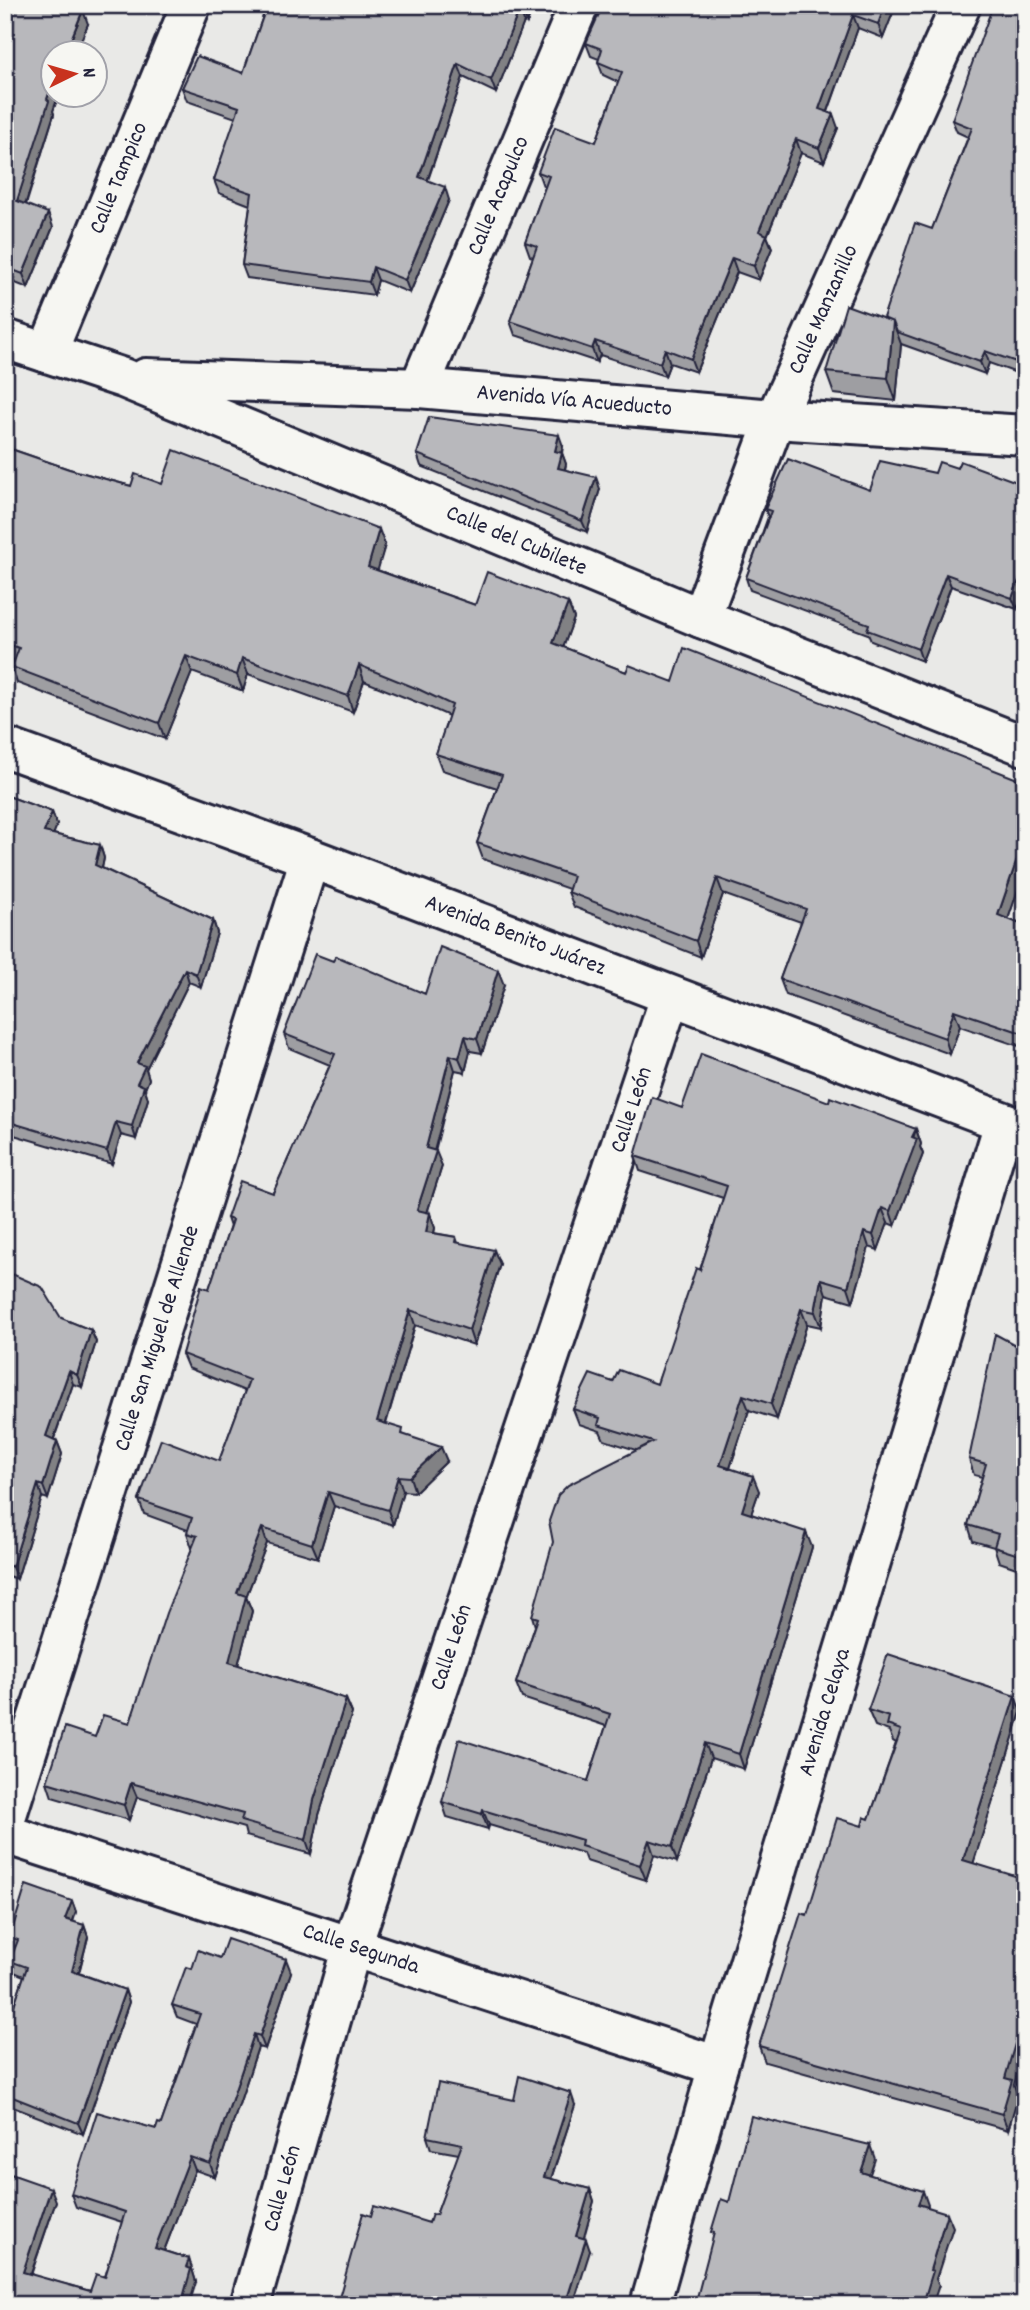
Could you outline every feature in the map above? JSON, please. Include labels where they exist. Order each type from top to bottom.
[{"type":"street","name":"Calle Tampico","points":[[47,353],[191,5]]},
{"type":"street","name":"Calle Acapulco","points":[[419,387],[579,5]]},
{"type":"street","name":"Calle Manzanillo","points":[[701,618],[775,419],[961,5]]},
{"type":"street","name":"Calle del Cubilete","points":[[5,339],[123,378],[701,618],[1022,739]]},
{"type":"street","name":"Avenida Vía Acueducto","points":[[123,378],[419,387],[775,419],[1025,435]]},
{"type":"street","name":"Avenida Benito Juárez","points":[[5,747],[310,858],[1015,1126]]},
{"type":"street","name":"Calle San Miguel de Allende","points":[[5,1821],[310,858]]},
{"type":"street","name":"Calle León","points":[[250,2305],[352,1946],[670,997]]},
{"type":"street","name":"Avenida Celaya","points":[[650,2305],[718,2066],[1015,1126]]},
{"type":"street","name":"Calle Segunda","points":[[5,1834],[718,2066]]},
{"type":"building","points":[[5,5],[69,5],[83,10],[72,38],[38,38],[38,108],[47,108],[17,201],[48,213],[23,274],[5,267]]},
{"type":"building","points":[[267,5],[524,5],[520,8],[491,80],[458,64],[419,177],[445,187],[405,280],[373,267],[369,282],[242,265],[252,193],[214,180],[239,107],[182,88],[197,56],[243,73]]},
{"type":"building","points":[[603,5],[885,5],[878,24],[853,15],[819,109],[833,114],[819,148],[796,139],[759,231],[767,235],[754,266],[732,258],[691,359],[665,349],[660,363],[595,341],[592,349],[510,321],[537,246],[525,242],[549,176],[538,172],[555,127],[596,142],[622,72],[598,62],[602,49],[586,43]]},
{"type":"building","points":[[993,5],[1025,5],[1025,365],[985,351],[980,362],[897,332],[893,322],[883,318],[915,223],[932,229],[972,128],[952,120]]},
{"type":"building","points":[[846,305],[893,322],[888,378],[826,372]]},
{"type":"building","points":[[429,417],[559,435],[555,451],[562,453],[558,468],[596,477],[582,521],[417,454]]},
{"type":"building","points":[[5,447],[131,486],[135,474],[162,484],[174,450],[379,529],[368,567],[475,605],[487,572],[568,603],[553,643],[626,672],[629,665],[673,682],[684,648],[1025,782],[1025,846],[1022,845],[998,915],[1025,926],[1025,1034],[954,1010],[945,1038],[780,979],[806,909],[717,878],[696,941],[568,892],[573,876],[477,843],[502,775],[436,754],[452,705],[359,665],[348,696],[242,658],[237,675],[186,656],[159,723],[12,667],[19,648],[5,643]]},
{"type":"building","points":[[788,459],[870,490],[880,461],[935,473],[939,462],[957,468],[960,461],[1025,485],[1025,565],[1012,598],[946,574],[918,649],[867,630],[869,624],[746,578],[771,511],[765,509]]},
{"type":"building","points":[[5,795],[52,812],[44,832],[100,845],[95,865],[213,920],[196,974],[185,969],[137,1063],[145,1066],[137,1083],[144,1086],[132,1126],[116,1122],[107,1151],[9,1122],[5,1134]]},
{"type":"building","points":[[440,947],[498,970],[477,1039],[465,1036],[459,1058],[450,1055],[426,1148],[436,1151],[417,1210],[430,1213],[426,1232],[456,1237],[455,1242],[494,1250],[469,1330],[410,1310],[377,1421],[403,1429],[402,1434],[441,1447],[410,1477],[398,1476],[388,1510],[328,1492],[312,1544],[262,1528],[237,1593],[246,1596],[229,1662],[346,1699],[314,1800],[306,1840],[241,1821],[243,1814],[131,1783],[124,1805],[47,1782],[65,1727],[95,1737],[103,1715],[130,1723],[166,1613],[197,1536],[187,1533],[192,1518],[139,1500],[161,1439],[219,1461],[249,1380],[182,1354],[201,1286],[209,1289],[232,1220],[227,1218],[240,1181],[273,1193],[335,1054],[284,1034],[315,954],[333,961],[336,956],[425,994]]},
{"type":"building","points":[[701,1054],[829,1102],[830,1097],[916,1129],[912,1137],[917,1139],[890,1211],[882,1208],[873,1235],[864,1232],[848,1287],[821,1279],[815,1312],[801,1309],[771,1404],[743,1395],[720,1465],[753,1476],[742,1511],[806,1532],[739,1754],[705,1743],[672,1847],[649,1840],[640,1865],[581,1846],[582,1840],[483,1810],[482,1814],[442,1802],[459,1739],[588,1781],[610,1714],[516,1683],[538,1618],[532,1616],[553,1542],[549,1521],[558,1495],[568,1485],[653,1442],[598,1425],[600,1418],[573,1409],[590,1374],[613,1382],[619,1370],[657,1384],[696,1268],[700,1270],[727,1186],[635,1156],[652,1097],[682,1108]]},
{"type":"building","points":[[5,1271],[42,1287],[61,1318],[91,1330],[77,1375],[69,1371],[46,1436],[57,1441],[43,1486],[38,1484],[12,1567],[5,1564]]},
{"type":"building","points":[[995,1334],[1025,1350],[1025,1557],[994,1547],[998,1534],[968,1525],[986,1464],[969,1459]]},
{"type":"building","points":[[888,1654],[1015,1696],[963,1860],[1025,1879],[1025,1994],[1019,2012],[1024,2013],[1005,2078],[1012,2080],[1002,2114],[759,2046],[801,1913],[807,1915],[837,1818],[862,1826],[864,1817],[869,1819],[901,1730],[887,1725],[889,1717],[868,1710]]},
{"type":"building","points":[[26,1885],[72,1901],[65,1919],[84,1925],[72,1971],[125,1990],[78,2123],[5,2094],[5,2032],[27,1967],[10,1961],[18,1940],[10,1937]]},
{"type":"building","points":[[227,1939],[286,1959],[260,2036],[254,2034],[210,2164],[190,2157],[155,2248],[189,2259],[186,2267],[191,2269],[181,2305],[5,2305],[5,2172],[51,2188],[23,2272],[90,2291],[96,2274],[105,2277],[125,2212],[71,2194],[97,2112],[156,2129],[158,2123],[161,2124],[200,2014],[172,2005],[186,1967],[192,1969],[198,1950],[220,1958]]},
{"type":"building","points":[[519,2076],[571,2093],[544,2177],[590,2189],[576,2236],[586,2239],[565,2305],[337,2305],[363,2213],[371,2216],[374,2206],[429,2223],[432,2214],[436,2215],[462,2144],[427,2137],[438,2083],[514,2100]]},
{"type":"building","points":[[751,2116],[870,2145],[861,2172],[923,2191],[918,2204],[947,2213],[925,2297],[934,2300],[932,2305],[695,2305],[714,2233],[711,2232],[721,2199],[729,2202]]}]
